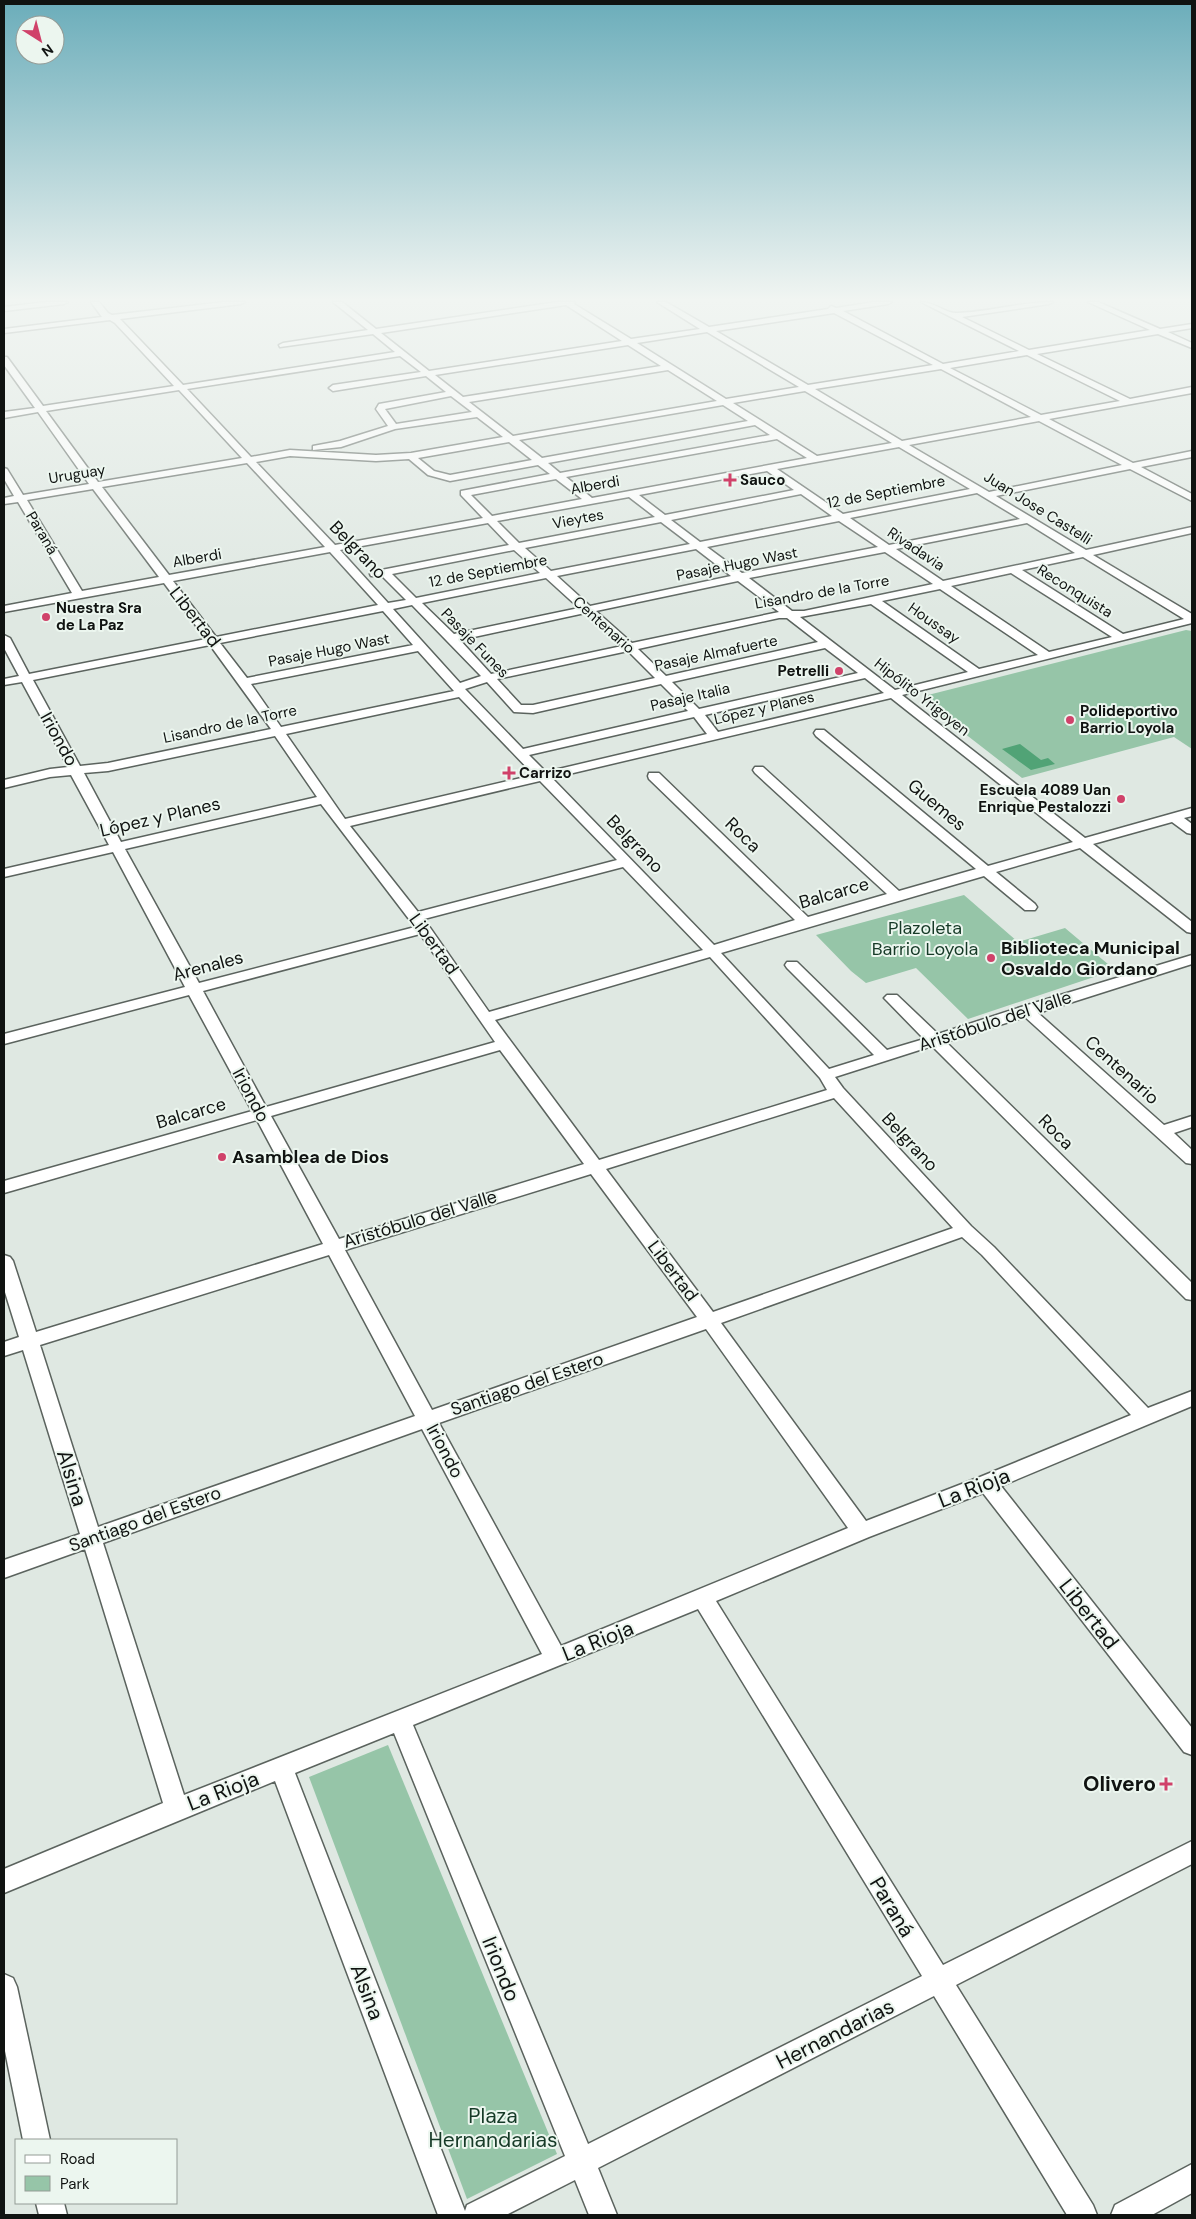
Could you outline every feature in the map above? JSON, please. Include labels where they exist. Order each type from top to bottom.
[{"type":"street","name":"Libertad","points":[[37,406],[244,682],[342,824],[419,923],[487,1017],[504,1044],[710,1320],[862,1531]]},
{"type":"street","points":[[4,414],[61,406]]},
{"type":"street","name":"Belgrano","points":[[199,406],[359,577],[460,690],[712,951],[826,1074],[837,1092],[965,1230],[988,1251],[1145,1418]]},
{"type":"street","points":[[384,406],[380,409],[394,427]]},
{"type":"street","points":[[468,406],[590,500]]},
{"type":"street","name":"Uruguay","points":[[4,501],[290,453],[376,458],[412,456],[704,406]]},
{"type":"street","points":[[730,406],[815,459]]},
{"type":"street","name":"Juan Jose Castelli","points":[[838,406],[1192,619]]},
{"type":"street","points":[[1018,406],[1192,498]]},
{"type":"street","name":"Alberdi","points":[[4,609],[1108,406]]},
{"type":"street","points":[[290,453],[341,444],[394,427],[478,414]]},
{"type":"street","points":[[412,456],[434,475],[450,478],[756,422]]},
{"type":"street","points":[[457,477],[474,491],[484,491],[778,436]]},
{"type":"street","name":"12 de Septiembre","points":[[4,682],[840,516],[1133,466],[1192,454]]},
{"type":"street","name":"Rivadavia","points":[[768,468],[1047,656]]},
{"type":"street","name":"Paraná","points":[[4,471],[79,596]]},
{"type":"street","name":"Centenario","points":[[474,491],[464,493],[463,495],[516,546],[630,647],[697,713],[715,736]]},
{"type":"street","name":"Vieytes","points":[[359,577],[803,491]]},
{"type":"street","name":"Hipólito Yrigoyen","points":[[630,493],[893,694],[1192,929]]},
{"type":"street","name":"Pasaje Hugo Wast","points":[[452,638],[740,577],[1029,520]]},
{"type":"street","name":"Lisandro de la Torre","points":[[4,784],[76,770],[108,766],[278,731],[460,690],[487,678],[779,615],[804,614],[873,600],[1192,530]]},
{"type":"street","name":"Reconquista","points":[[1014,570],[1120,638]]},
{"type":"street","name":"Pasaje Funes","points":[[384,572],[452,638],[487,678],[518,709],[524,710]]},
{"type":"street","name":"Houssay","points":[[873,600],[976,673]]},
{"type":"street","name":"López y Planes","points":[[342,824],[893,694],[1192,619]]},
{"type":"street","name":"Iriondo","points":[[4,638],[556,1658]]},
{"type":"street","name":"Pasaje Almafuerte","points":[[524,710],[827,644]]},
{"type":"street","name":"Pasaje Hugo Wast","points":[[244,682],[420,647]]},
{"type":"street","name":"Pasaje Italia","points":[[521,753],[867,674]]},
{"type":"street","name":"Guemes","points":[[820,733],[1030,907]]},
{"type":"street","points":[[759,770],[897,896]]},
{"type":"street","name":"Roca","points":[[654,776],[805,922]]},
{"type":"street","name":"López y Planes","points":[[4,873],[325,799]]},
{"type":"street","name":"Balcarce","points":[[487,1017],[700,956],[805,922],[1192,812]]},
{"type":"street","points":[[1174,817],[1192,830]]},
{"type":"street","name":"Arenales","points":[[4,1039],[195,989],[626,862]]},
{"type":"street","name":"Aristóbulo del Valle","points":[[826,1074],[1192,959]]},
{"type":"street","points":[[792,965],[884,1056]]},
{"type":"street","name":"Roca","points":[[892,998],[1192,1294]]},
{"type":"street","name":"Centenario","points":[[1026,1010],[1192,1159]]},
{"type":"street","name":"Balcarce","points":[[4,1187],[504,1044]]},
{"type":"street","name":"Aristóbulo del Valle","points":[[4,1349],[837,1092]]},
{"type":"street","points":[[1161,1132],[1192,1121]]},
{"type":"street","name":"Santiago del Estero","points":[[4,1569],[965,1230]]},
{"type":"street","name":"Alsina","points":[[4,1261],[177,1809]]},
{"type":"street","name":"La Rioja","points":[[4,1881],[177,1809],[400,1722],[862,1531],[986,1484],[1192,1398]]},
{"type":"street","name":"Libertad","points":[[986,1484],[1192,1745]]},
{"type":"street","name":"Paraná","points":[[703,1598],[1083,2215]]},
{"type":"street","name":"Iriondo","points":[[400,1722],[603,2215]]},
{"type":"street","name":"Alsina","points":[[282,1769],[452,2215]]},
{"type":"street","name":"Hernandarias","points":[[477,2215],[1192,1852]]},
{"type":"street","points":[[4,1986],[37,2139]]},
{"type":"street","points":[[1125,2215],[1192,2178]]},
{"type":"green space","name":"Polideportivo Barrio Loyola","points":[[1186,630],[1192,631],[1192,749],[1174,737],[1022,778],[924,702],[928,695]]},
{"type":"green space","name":"Plazoleta Barrio Loyola","points":[[964,895],[1018,942],[1065,928],[1115,970],[968,1019],[916,968],[866,983],[851,971],[816,935]]},
{"type":"green space","name":"Plaza Hernandarias","points":[[388,1745],[557,2154],[467,2199],[309,1777]]},
{"type":"shaded area","points":[[1020,744],[1041,760],[1048,758],[1055,764],[1031,770],[1002,749]]},
{"type":"place","name":"Sauco","points":[[730,480]]},
{"type":"place","name":"Nuestra Sra de La Paz","points":[[46,617]]},
{"type":"place","name":"Petrelli","points":[[839,671]]},
{"type":"place","name":"Polideportivo Barrio Loyola","points":[[1070,720]]},
{"type":"place","name":"Carrizo","points":[[509,773]]},
{"type":"place","name":"Escuela 4089 Uan Enrique Pestalozzi","points":[[1121,799]]},
{"type":"place","name":"Biblioteca Municipal Osvaldo Giordano","points":[[991,958]]},
{"type":"place","name":"Asamblea de Dios","points":[[222,1157]]},
{"type":"place","name":"Olivero","points":[[1166,1784]]}]
